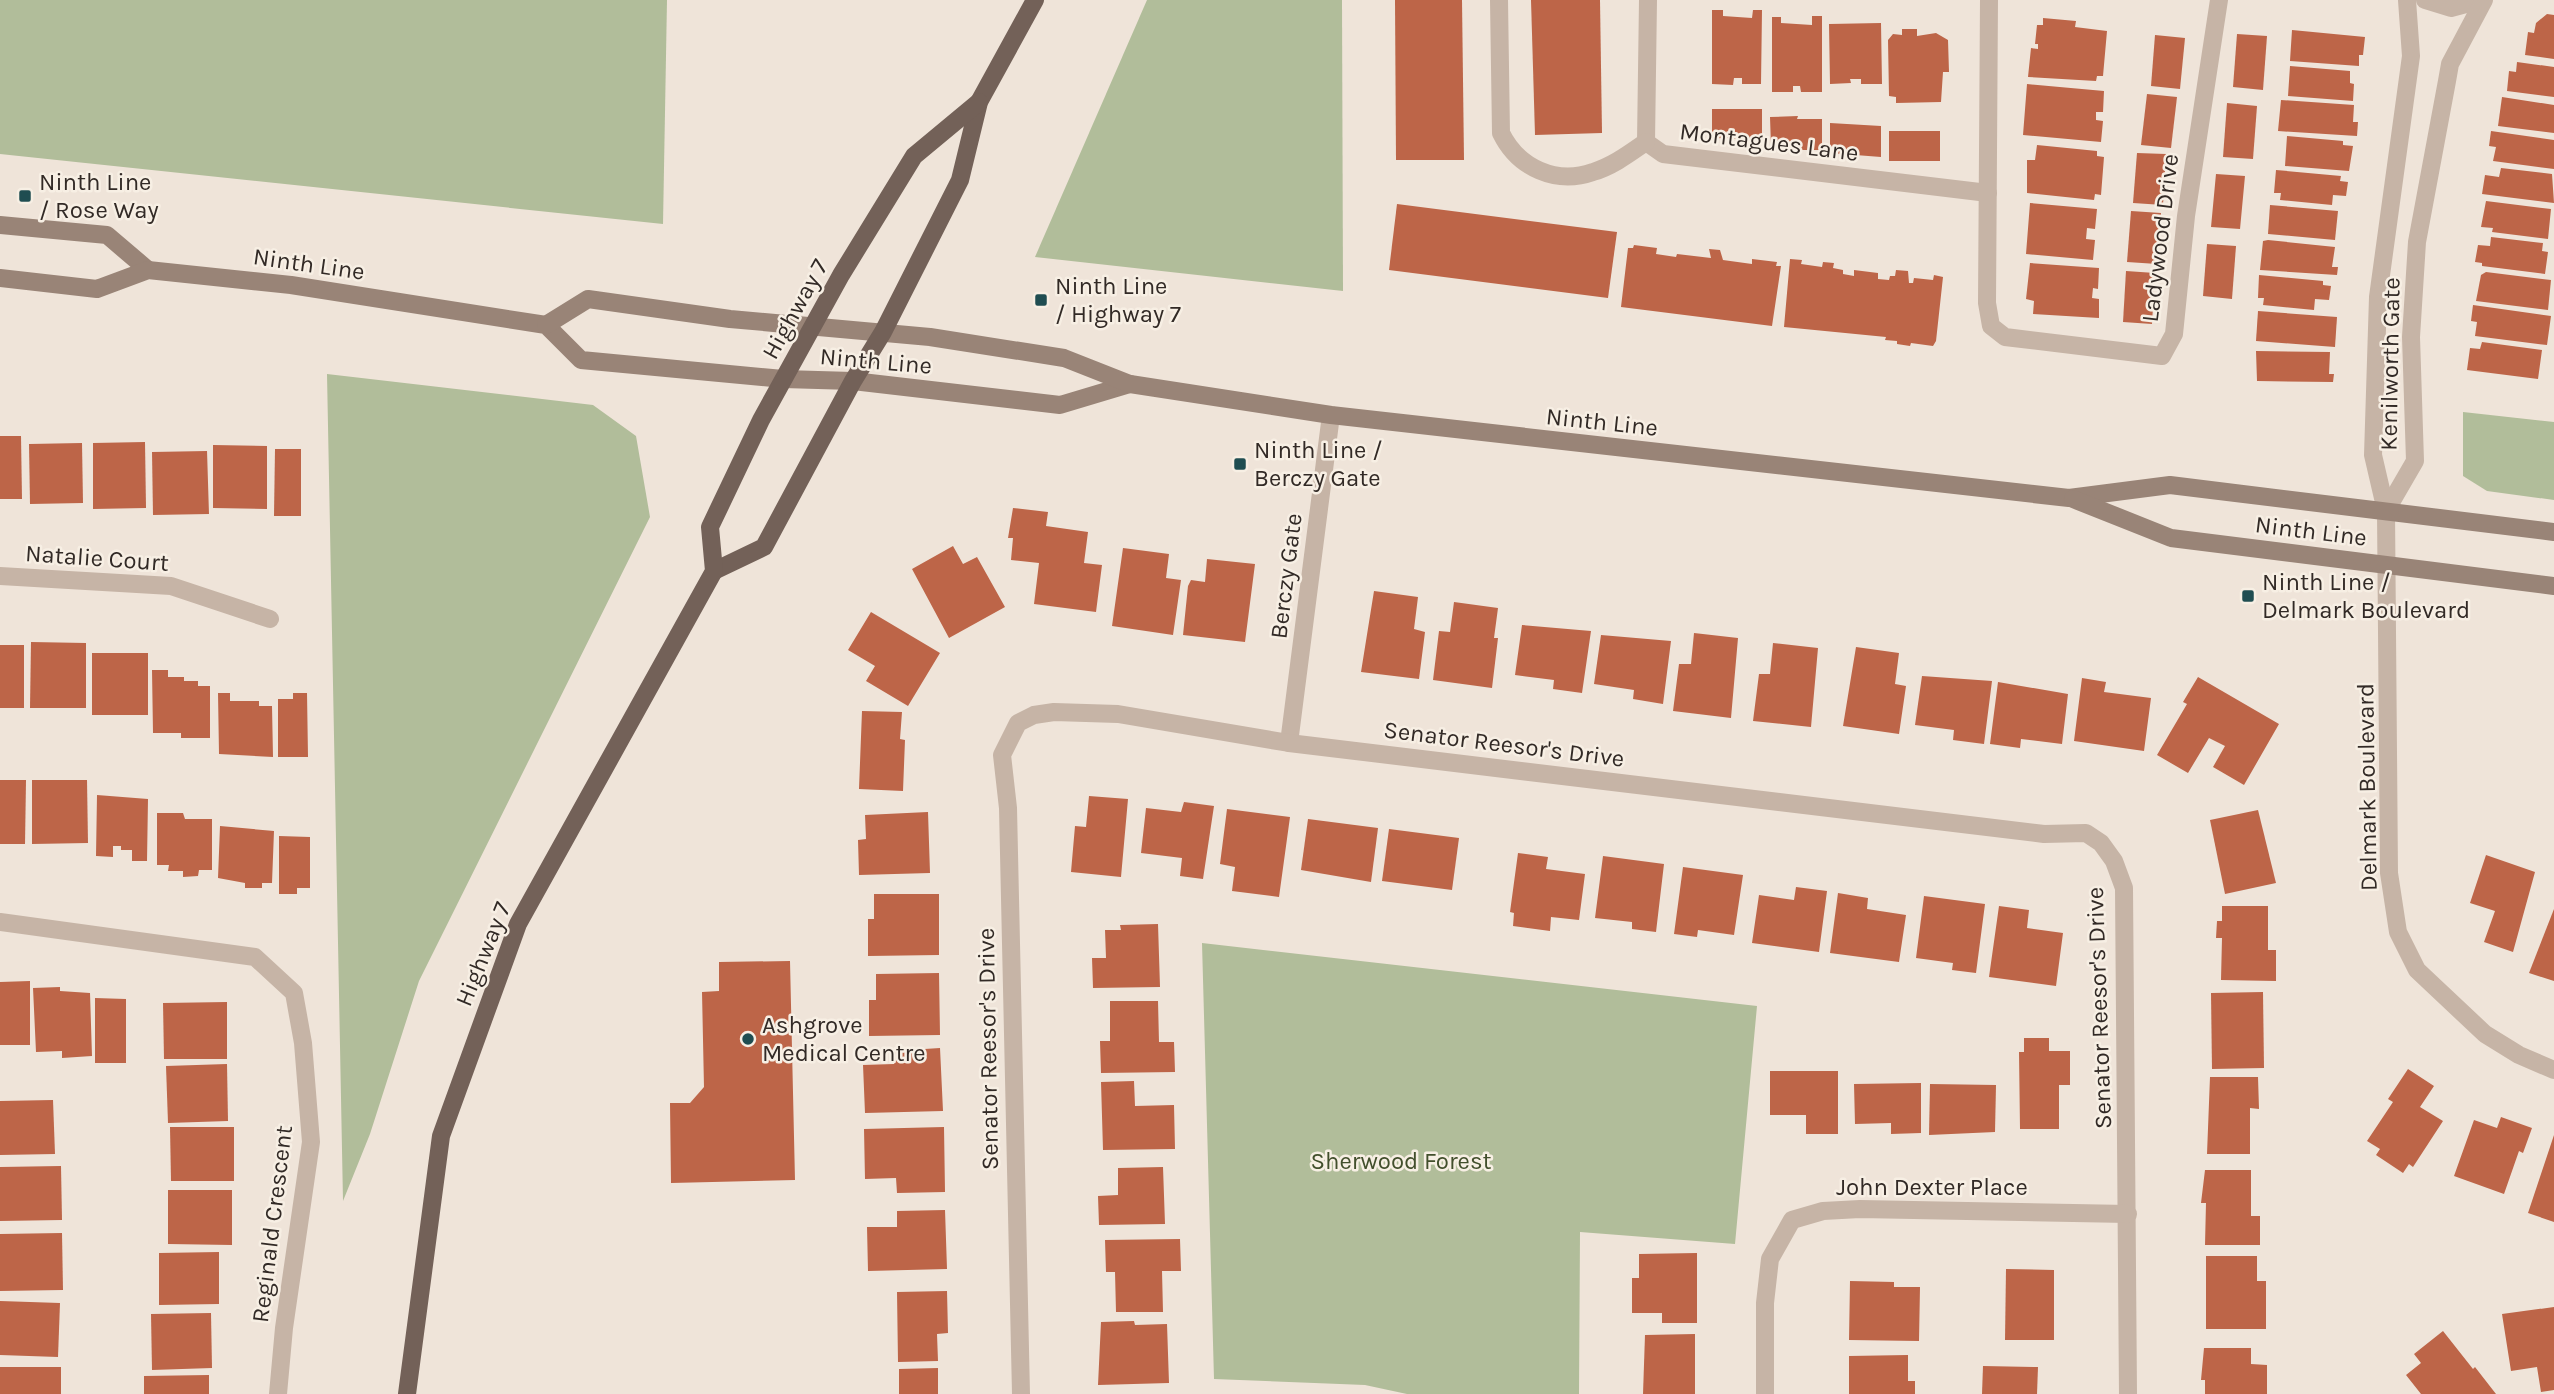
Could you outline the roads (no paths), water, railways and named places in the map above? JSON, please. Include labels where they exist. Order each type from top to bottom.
[{"type":"main road","name":"Highway 7","points":[[714,571],[764,547],[853,381],[883,332],[960,180],[979,102],[1035,0]]},
{"type":"main road","name":"Highway 7","points":[[407,1394],[441,1136],[518,924],[714,571],[710,527],[783,379],[812,327],[914,156],[979,102]]},
{"type":"main road","points":[[0,225],[107,235],[148,270]]},
{"type":"main road","name":"Ninth Line","points":[[0,278],[97,289],[148,270],[291,285],[546,325],[581,360],[783,379],[853,381],[1060,405],[1130,384]]},
{"type":"main road","name":"Ninth Line","points":[[546,325],[588,299],[812,327],[883,332],[1065,358],[1130,384],[1331,415],[2069,498],[2171,485],[2554,532]]},
{"type":"main road","name":"Ninth Line","points":[[2069,498],[2171,538],[2554,586]]},
{"type":"street","points":[[1499,0],[1502,133],[1520,161],[1538,172],[1562,176],[1592,173],[1646,142]]},
{"type":"street","name":"Montagues Lane","points":[[1648,0],[1646,142],[1663,154],[1988,193]]},
{"type":"street","name":"Ladywood Drive","points":[[1989,0],[1987,303],[1991,326],[2005,337],[2162,356],[2174,334],[2186,216],[2219,0]]},
{"type":"street","name":"Kenilworth Gate","points":[[2386,511],[2373,455],[2378,298],[2411,56],[2407,0]]},
{"type":"street","points":[[2425,0],[2451,8],[2483,0]]},
{"type":"street","name":"Kenilworth Gate","points":[[2386,511],[2414,461],[2411,337],[2416,254],[2450,64],[2483,0]]},
{"type":"street","name":"Berczy Gate","points":[[1289,743],[1331,415]]},
{"type":"street","name":"Delmark Boulevard","points":[[2386,511],[2389,873],[2398,932],[2417,971],[2476,1027],[2519,1055],[2554,1070]]},
{"type":"street","name":"Natalie Court","points":[[0,576],[171,586],[270,619]]},
{"type":"street","name":"Senator Reesor's Drive","points":[[1021,1394],[1008,808],[1002,755],[1018,723],[1034,715],[1054,712],[1118,715],[1289,743],[2045,834],[2086,833],[2101,843],[2114,861],[2124,888],[2128,1394]]},
{"type":"street","name":"Reginald Crescent","points":[[0,922],[255,957],[295,993],[303,1043],[310,1142],[284,1328],[278,1394]]},
{"type":"street","name":"John Dexter Place","points":[[1765,1394],[1765,1303],[1770,1259],[1792,1220],[1822,1211],[1860,1209],[2128,1214]]},
{"type":"place","name":"Ninth Line / Rose Way","points":[[25,196]]},
{"type":"place","name":"Ninth Line / Highway 7","points":[[1041,300]]},
{"type":"place","name":"Ninth Line / Berczy Gate","points":[[1240,464]]},
{"type":"place","name":"Ninth Line / Delmark Boulevard","points":[[2248,596]]},
{"type":"place","name":"Ashgrove Medical Centre","points":[[748,1039]]},
{"type":"park label","name":"Sherwood Forest","points":[[1401,1161]]}]
